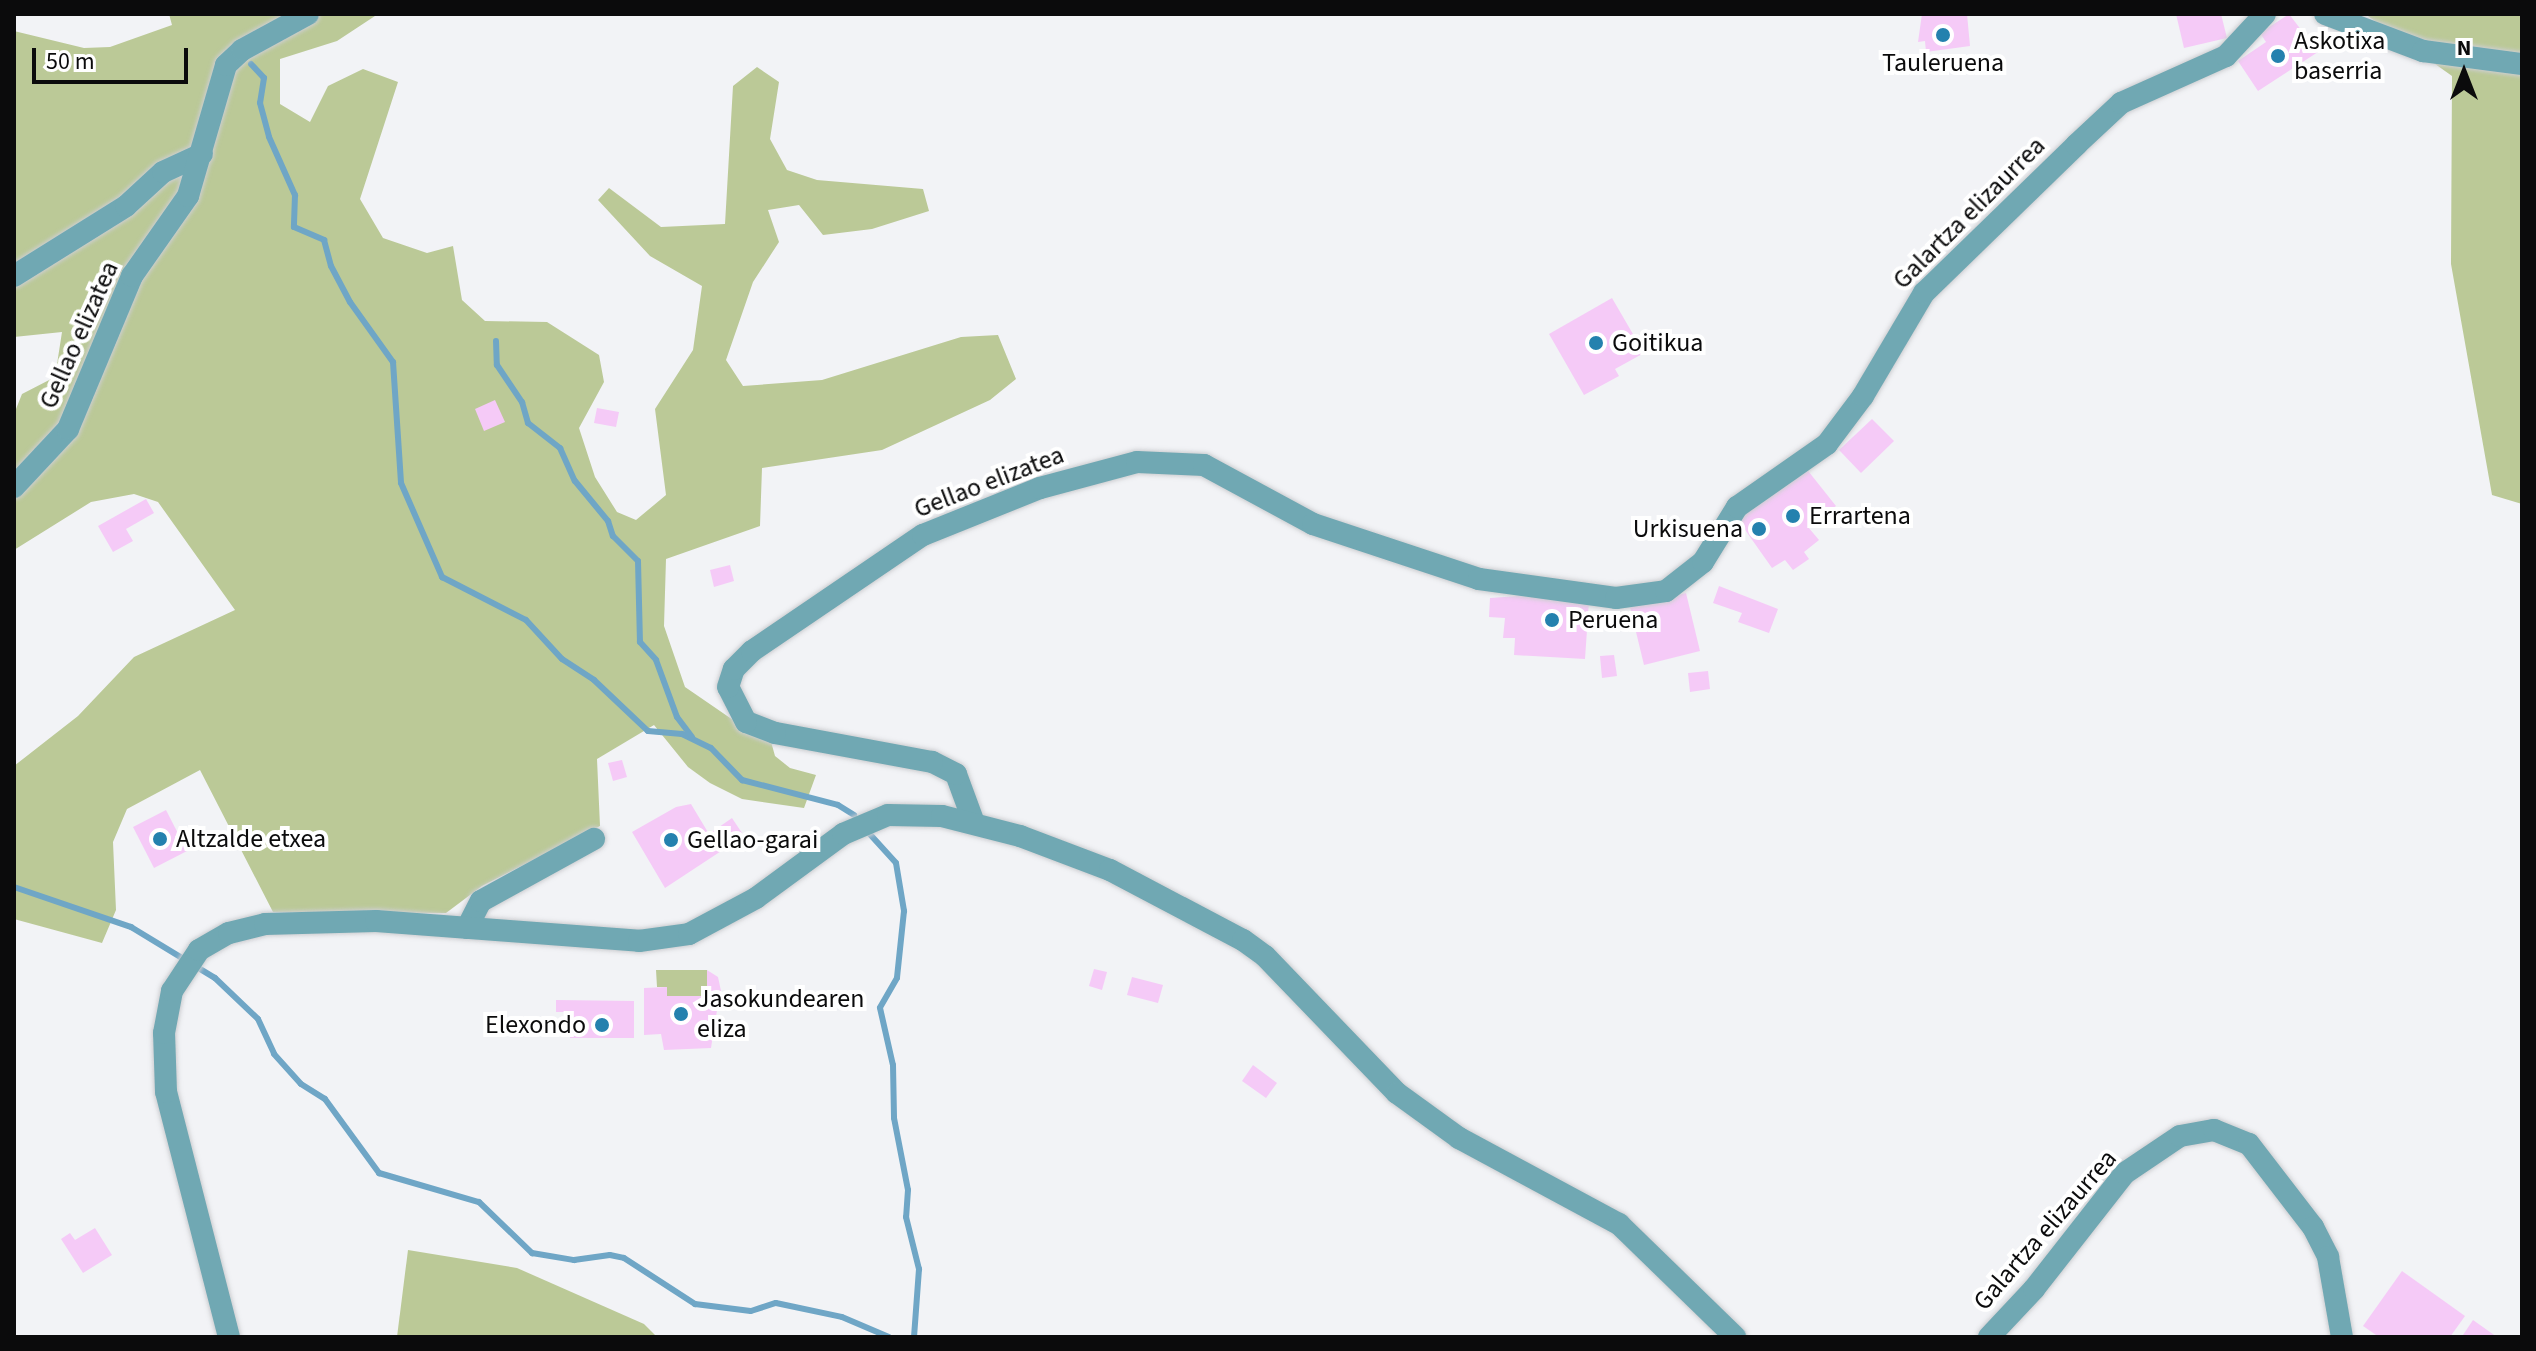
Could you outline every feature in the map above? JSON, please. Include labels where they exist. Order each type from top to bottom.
[{"type":"street","name":"Gellao elizatea","points":[[14,487],[68,429],[132,276],[188,196],[226,65],[242,50],[308,14]]},
{"type":"street","name":"Galartza elizaurrea","points":[[1465,575],[1616,598],[1666,591],[1690,575],[1737,507],[1827,444],[1863,396],[1924,293],[2121,103],[2226,56],[2265,14]]},
{"type":"street","points":[[2325,14],[2423,51],[2522,64]]},
{"type":"street","name":"Gellao elizatea","points":[[14,276],[126,206],[163,172],[202,154]]},
{"type":"street","name":"Gellao elizatea","points":[[974,823],[956,774],[932,762],[775,733],[746,722],[728,687],[734,669],[752,651],[923,535],[1040,488],[1137,462],[1204,465],[1313,524],[1465,575]]},
{"type":"street","points":[[229,1337],[166,1092],[164,1033],[172,991],[199,950],[229,933],[265,924],[376,921],[639,941],[689,934],[756,898],[843,834],[888,815],[974,823],[1110,870],[1243,940],[1265,956],[1397,1093],[1459,1138],[1619,1224],[1735,1337]]},
{"type":"street","points":[[467,928],[481,901],[594,839]]},
{"type":"street","name":"Galartza elizaurrea","points":[[1989,1337],[2034,1289],[2125,1173],[2180,1136],[2214,1130],[2255,1150],[2313,1227],[2328,1257],[2342,1337]]},
{"type":"green space","points":[[169,14],[378,14],[337,41],[280,59],[280,104],[310,122],[328,86],[363,69],[398,82],[360,199],[383,238],[427,253],[453,246],[462,300],[485,321],[547,322],[599,355],[604,382],[579,428],[595,477],[617,512],[636,520],[666,495],[655,409],[693,350],[702,286],[650,256],[598,200],[609,188],[661,227],[725,224],[733,86],[757,67],[779,82],[770,139],[787,170],[817,180],[923,189],[929,211],[872,229],[823,235],[799,205],[768,210],[779,242],[753,282],[726,360],[743,386],[822,380],[961,337],[998,335],[1016,379],[990,400],[882,450],[762,468],[760,526],[666,559],[664,626],[685,687],[736,722],[770,738],[775,756],[790,768],[816,775],[804,808],[742,799],[710,783],[688,767],[654,725],[597,759],[600,826],[482,886],[446,913],[273,912],[200,770],[127,809],[113,842],[116,910],[102,943],[14,919],[14,766],[78,716],[134,657],[235,610],[158,502],[134,494],[91,502],[14,550],[14,414],[22,394],[55,377],[62,332],[14,337],[14,31],[84,48],[110,47],[172,25]]},
{"type":"green space","points":[[2365,14],[2522,14],[2522,504],[2492,495],[2451,264],[2452,76]]},
{"type":"green space","points":[[656,970],[707,970],[707,996],[667,996],[667,987],[657,987]]},
{"type":"green space","points":[[408,1250],[517,1268],[644,1324],[657,1337],[397,1337]]},
{"type":"building","name":"Tauleruena","points":[[1922,14],[1967,14],[1970,46],[1926,52],[1925,41],[1918,42]]},
{"type":"building","points":[[2176,14],[2221,14],[2227,38],[2184,48]]},
{"type":"building","name":"Askotixa baserria","points":[[2289,14],[2318,52],[2258,91],[2238,61],[2266,42],[2260,33]]},
{"type":"building","name":"Goitikua","points":[[1612,298],[1644,353],[1615,369],[1619,376],[1584,395],[1549,334]]},
{"type":"building","points":[[495,400],[505,422],[484,431],[475,409]]},
{"type":"building","points":[[597,408],[619,412],[616,427],[594,423]]},
{"type":"building","points":[[1872,419],[1894,441],[1861,473],[1839,450]]},
{"type":"building","name":"Errartena","points":[[1805,467],[1836,506],[1808,527],[1819,540],[1804,552],[1809,559],[1793,570],[1785,560],[1772,568],[1736,517]]},
{"type":"building","points":[[146,499],[154,513],[126,529],[133,541],[113,552],[98,526]]},
{"type":"building","points":[[730,565],[734,581],[714,587],[710,570]]},
{"type":"building","points":[[1719,586],[1778,609],[1769,633],[1738,622],[1742,613],[1713,603]]},
{"type":"building","points":[[1686,593],[1700,651],[1644,665],[1630,607]]},
{"type":"building","name":"Peruena","points":[[1518,596],[1589,601],[1585,659],[1514,655],[1515,638],[1503,638],[1505,618],[1489,617],[1490,598]]},
{"type":"building","points":[[1614,655],[1617,676],[1602,678],[1600,656]]},
{"type":"building","points":[[1708,671],[1710,689],[1690,692],[1688,673]]},
{"type":"building","points":[[622,760],[627,777],[613,781],[608,763]]},
{"type":"building","name":"Gellao-garai","points":[[691,804],[709,834],[732,818],[744,836],[665,888],[632,832],[676,807]]},
{"type":"building","name":"Altzalde etxea","points":[[166,810],[187,851],[154,868],[133,827]]},
{"type":"building","points":[[1094,969],[1107,972],[1102,990],[1089,986]]},
{"type":"building","points":[[707,970],[718,977],[721,991],[707,991]]},
{"type":"building","points":[[1132,977],[1163,985],[1158,1003],[1127,995]]},
{"type":"building","name":"Jasokundearen eliza","points":[[667,987],[667,996],[711,996],[718,1004],[711,1048],[664,1050],[661,1034],[644,1035],[644,988]]},
{"type":"building","name":"Elexondo","points":[[556,1000],[634,1001],[634,1038],[570,1038],[571,1012],[556,1012]]},
{"type":"building","points":[[1253,1065],[1277,1083],[1266,1098],[1242,1081]]},
{"type":"building","points":[[95,1228],[112,1255],[83,1273],[61,1239],[70,1233],[75,1240]]},
{"type":"building","points":[[2402,1271],[2465,1316],[2450,1337],[2379,1337],[2363,1326]]},
{"type":"building","points":[[2473,1320],[2497,1337],[2463,1335]]},
{"type":"waterway","points":[[251,64],[264,78],[260,103],[269,137],[295,195],[294,227],[324,240],[331,266],[350,302],[393,362],[401,483],[442,577],[526,620],[562,659],[594,680],[648,731],[682,734],[711,748],[742,780],[838,805],[854,815]]},
{"type":"waterway","points":[[496,341],[497,365],[522,402],[528,423],[560,448],[575,481],[608,521],[613,536],[638,561],[640,642],[656,660],[677,717],[692,737]]},
{"type":"waterway","points":[[867,831],[896,863],[904,911],[897,978],[880,1008],[893,1065],[894,1118],[908,1190],[906,1217],[919,1269],[914,1337]]},
{"type":"waterway","points":[[14,887],[131,927],[215,978],[258,1019],[274,1054],[301,1084],[325,1099],[379,1173],[479,1202],[532,1253],[574,1260],[610,1255],[624,1258],[695,1304],[751,1311],[776,1303],[842,1317],[889,1337]]},
{"type":"place","name":"Tauleruena","points":[[1943,35]]},
{"type":"place","name":"Askotixa baserria","points":[[2278,56]]},
{"type":"place","name":"Goitikua","points":[[1596,343]]},
{"type":"place","name":"Errartena","points":[[1793,516]]},
{"type":"place","name":"Urkisuena","points":[[1759,529]]},
{"type":"place","name":"Peruena","points":[[1552,620]]},
{"type":"place","name":"Altzalde etxea","points":[[160,839]]},
{"type":"place","name":"Gellao-garai","points":[[671,840]]},
{"type":"place","name":"Jasokundearen eliza","points":[[681,1014]]},
{"type":"place","name":"Elexondo","points":[[602,1025]]}]
